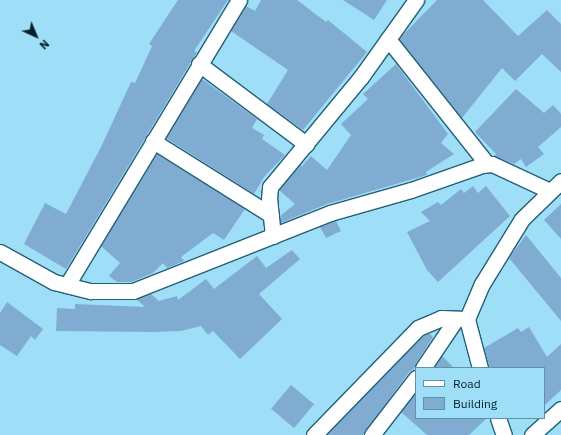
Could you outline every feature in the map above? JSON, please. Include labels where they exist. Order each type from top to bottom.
[{"type":"street","points":[[66,285],[239,0]]},
{"type":"street","points":[[273,236],[270,216],[270,187],[306,144],[388,39],[416,0]]},
{"type":"street","points":[[388,39],[487,164],[550,191]]},
{"type":"street","points":[[199,64],[306,144]]},
{"type":"street","points":[[153,141],[270,216]]},
{"type":"street","points":[[0,252],[54,282],[91,292],[132,291],[330,213],[411,190],[487,164]]},
{"type":"street","points":[[424,367],[462,319],[522,219],[561,181]]},
{"type":"street","points":[[314,435],[418,328],[441,318],[462,319]]},
{"type":"street","points":[[462,319],[480,367]]},
{"type":"street","points":[[372,435],[415,379]]},
{"type":"street","points":[[532,435],[561,409]]},
{"type":"street","points":[[498,419],[504,435]]},
{"type":"building","points":[[178,0],[228,0],[194,51],[197,52],[66,269],[24,244],[45,203],[66,214],[102,145],[131,82],[135,83],[152,46],[149,44]]},
{"type":"building","points":[[261,0],[297,0],[326,22],[328,20],[367,52],[303,130],[267,104],[288,70],[231,31],[246,6],[255,11]]},
{"type":"building","points":[[343,0],[387,0],[374,20]]},
{"type":"building","points":[[437,0],[483,0],[518,36],[547,10],[561,24],[561,72],[542,54],[515,81],[502,68],[462,118],[399,39]]},
{"type":"building","points":[[396,64],[448,134],[441,143],[454,154],[426,172],[427,175],[327,204],[281,223],[280,216],[295,204],[279,190],[300,165],[302,166],[311,156],[327,170],[351,135],[341,124],[368,99],[363,94]]},
{"type":"building","points":[[202,79],[257,119],[252,128],[264,135],[262,139],[285,155],[264,177],[254,194],[166,138]]},
{"type":"building","points":[[516,89],[544,113],[553,105],[561,114],[561,127],[538,147],[544,154],[526,167],[521,159],[514,164],[494,156],[496,154],[475,132]]},
{"type":"building","points":[[157,154],[245,209],[224,240],[213,233],[181,257],[184,261],[167,268],[163,263],[153,273],[131,282],[117,282],[109,276],[120,263],[101,246]]},
{"type":"building","points":[[473,186],[478,193],[486,186],[510,216],[438,282],[427,270],[407,232],[430,221],[421,212],[438,202],[441,205],[461,189],[464,193]]},
{"type":"building","points":[[561,204],[561,239],[544,220]]},
{"type":"building","points":[[336,221],[341,231],[326,238],[320,227]]},
{"type":"building","points":[[526,235],[561,278],[561,321],[509,258]]},
{"type":"building","points":[[292,250],[300,259],[259,294],[282,319],[240,359],[213,331],[208,335],[201,326],[181,331],[153,332],[56,331],[57,308],[75,309],[75,304],[145,307],[136,299],[151,294],[159,301],[177,296],[178,300],[206,279],[214,289],[257,256],[266,268]]},
{"type":"building","points":[[7,302],[43,329],[35,340],[31,336],[17,356],[0,345],[0,313]]},
{"type":"building","points":[[529,327],[547,357],[561,344],[561,390],[545,405],[545,367],[490,367],[484,348],[518,328],[521,332]]},
{"type":"building","points":[[429,333],[433,337],[416,363],[414,369],[409,372],[363,435],[327,435],[420,339]]},
{"type":"building","points":[[442,356],[453,367],[435,367]]},
{"type":"building","points":[[291,385],[314,404],[294,428],[271,409]]},
{"type":"building","points":[[415,394],[415,419],[486,419],[469,435],[427,435],[401,412]]}]
